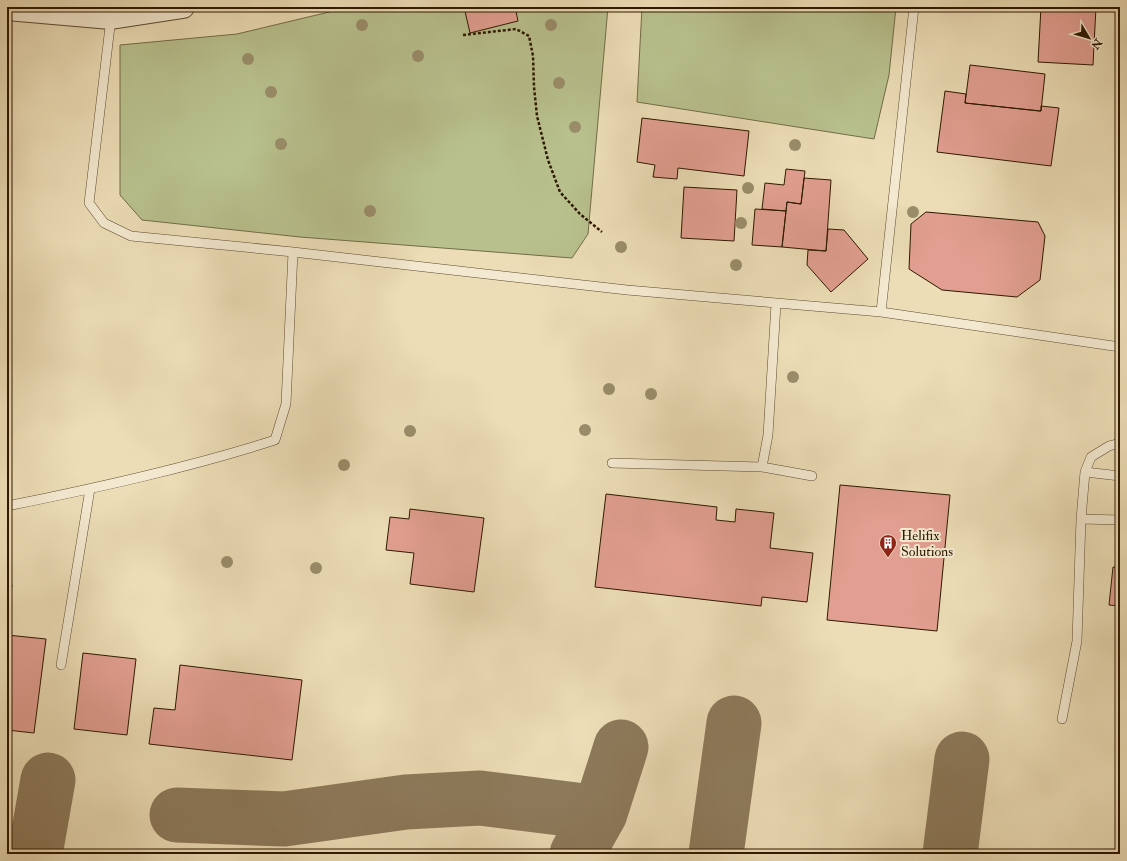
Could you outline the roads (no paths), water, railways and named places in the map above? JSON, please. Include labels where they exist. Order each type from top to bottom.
[{"type":"street","points":[[7,9],[111,18],[183,7]]},
{"type":"lane","points":[[881,312],[914,7]]},
{"type":"lane","points":[[111,18],[89,203],[104,224],[131,236],[293,252],[627,290],[881,312],[1120,347]]},
{"type":"lane","points":[[7,506],[90,489],[241,451],[275,440],[286,404],[293,252]]},
{"type":"lane","points":[[762,467],[768,435],[776,304]]},
{"type":"lane","points":[[1062,719],[1077,641],[1081,519],[1085,472],[1091,457],[1110,446],[1120,443]]},
{"type":"lane","points":[[612,463],[762,467],[812,476]]},
{"type":"lane","points":[[1085,472],[1120,476]]},
{"type":"lane","points":[[61,665],[90,489]]},
{"type":"lane","points":[[1081,519],[1120,520]]},
{"type":"place","name":"Helifix Solutions","points":[[888,558]]}]
